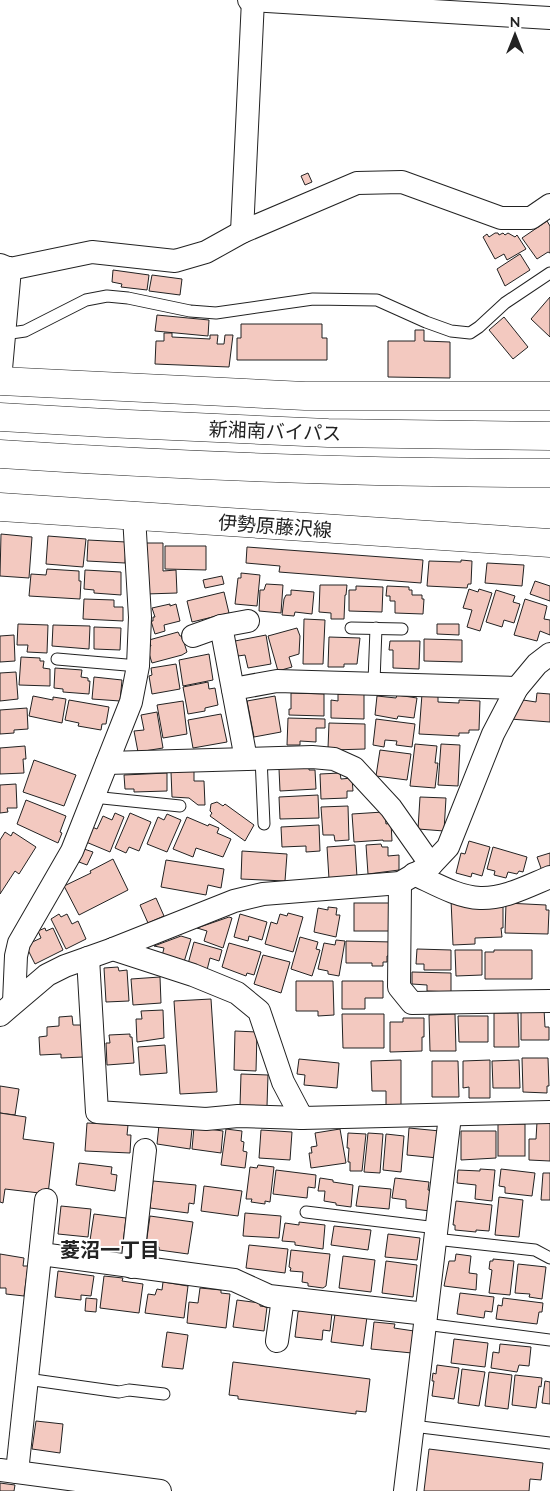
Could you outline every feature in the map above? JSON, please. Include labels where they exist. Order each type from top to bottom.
[{"type":"main road","points":[[0,381],[305,396],[550,396]]},
{"type":"main road","name":"新湘南バイパス","points":[[0,417],[106,424],[328,433],[550,436]]},
{"type":"main road","name":"新湘南バイパス","points":[[0,454],[107,461],[326,470],[550,473]]},
{"type":"main road","name":"伊勢原藤沢線","points":[[0,507],[550,543]]},
{"type":"street","points":[[249,0],[550,18]]},
{"type":"street","points":[[242,232],[253,0]]},
{"type":"street","points":[[0,381],[5,267],[92,252],[174,262],[206,252],[242,232],[357,183],[402,182],[501,218],[531,218],[550,206]]},
{"type":"street","points":[[7,1008],[19,943],[72,852],[131,702],[138,666],[140,617],[134,516]]},
{"type":"street","points":[[193,636],[221,626],[248,621]]},
{"type":"street","points":[[221,626],[232,689],[253,758]]},
{"type":"street","points":[[415,874],[448,846],[493,734],[518,688],[537,664],[550,654]]},
{"type":"street","points":[[232,689],[278,681],[374,682],[518,688]]},
{"type":"street","points":[[107,764],[312,756],[334,759],[354,768],[391,808],[415,874],[400,987],[412,1003],[550,1001]]},
{"type":"street","points":[[7,1008],[47,975],[65,966],[113,949],[234,900],[263,894],[415,874],[461,894],[480,898],[506,894],[550,877]]},
{"type":"street","points":[[113,949],[193,975],[237,993],[259,1011],[283,1082],[302,1118]]},
{"type":"street","points":[[88,958],[97,1112],[206,1120],[238,1116],[302,1118],[450,1116],[550,1112]]},
{"type":"street","points":[[405,1491],[450,1116]]},
{"type":"street","points":[[132,1267],[145,1150]]},
{"type":"street","points":[[46,1200],[18,1477],[160,1491]]},
{"type":"street","points":[[41,1254],[234,1280],[269,1296],[426,1319]]},
{"type":"street","points":[[277,1341],[283,1298]]},
{"type":"lane","points":[[2,334],[25,331],[86,300],[107,296],[128,298],[190,311],[216,313],[313,299],[377,300],[451,331],[470,333],[505,303],[550,273]]},
{"type":"lane","points":[[351,628],[402,629]]},
{"type":"lane","points":[[374,682],[376,628]]},
{"type":"lane","points":[[56,659],[138,666]]},
{"type":"lane","points":[[253,758],[264,824]]},
{"type":"lane","points":[[93,797],[180,806]]},
{"type":"lane","points":[[306,1212],[535,1250],[550,1258]]},
{"type":"lane","points":[[426,1319],[550,1340]]},
{"type":"lane","points":[[27,1379],[119,1392],[129,1390],[164,1394]]},
{"type":"lane","points":[[413,1426],[550,1443]]},
{"type":"building","points":[[308,173],[312,182],[305,185],[301,176]]},
{"type":"building","points":[[547,221],[550,226],[550,253],[548,252],[537,259],[522,238]]},
{"type":"building","points":[[495,233],[499,235],[503,233],[505,235],[508,233],[515,237],[517,235],[526,249],[507,260],[504,254],[495,259],[483,237],[487,234],[489,237]]},
{"type":"building","points":[[520,254],[530,270],[505,286],[497,269]]},
{"type":"building","points":[[113,270],[149,275],[147,290],[121,287],[122,284],[112,282]]},
{"type":"building","points":[[152,275],[182,279],[180,295],[149,291]]},
{"type":"building","points":[[550,297],[550,337],[531,319]]},
{"type":"building","points":[[157,315],[209,320],[208,336],[155,331]]},
{"type":"building","points":[[504,317],[528,347],[513,359],[489,330]]},
{"type":"building","points":[[241,324],[322,324],[322,338],[327,338],[327,360],[237,360],[237,338],[241,338]]},
{"type":"building","points":[[415,330],[424,330],[424,341],[450,342],[450,378],[388,377],[388,341],[415,341]]},
{"type":"building","points":[[164,333],[172,333],[172,337],[210,339],[210,335],[218,335],[217,344],[224,344],[225,335],[233,335],[229,367],[155,364],[156,341],[164,341]]},
{"type":"building","points":[[1,534],[32,537],[29,578],[0,576]]},
{"type":"building","points":[[48,536],[86,539],[83,567],[46,564]]},
{"type":"building","points":[[88,540],[126,542],[125,563],[87,561]]},
{"type":"building","points":[[145,543],[163,543],[163,571],[176,570],[177,593],[146,594]]},
{"type":"building","points":[[165,546],[206,546],[206,570],[165,569]]},
{"type":"building","points":[[247,547],[423,560],[421,583],[279,572],[280,566],[246,563]]},
{"type":"building","points":[[461,560],[472,561],[471,584],[468,584],[467,588],[427,586],[429,561],[461,562]]},
{"type":"building","points":[[487,563],[524,565],[522,586],[485,583]]},
{"type":"building","points":[[47,569],[79,571],[79,581],[81,581],[80,599],[29,596],[31,574],[46,575]]},
{"type":"building","points":[[85,570],[121,572],[121,595],[94,593],[94,590],[84,589]]},
{"type":"building","points":[[241,573],[260,575],[257,606],[235,604],[238,578],[241,578]]},
{"type":"building","points":[[222,576],[224,584],[205,588],[203,580]]},
{"type":"building","points":[[535,581],[550,586],[550,601],[530,594]]},
{"type":"building","points":[[266,584],[283,585],[281,613],[259,611],[260,590],[264,590]]},
{"type":"building","points":[[320,585],[347,585],[344,619],[331,619],[331,613],[319,612]]},
{"type":"building","points":[[356,586],[383,587],[382,612],[349,611],[349,590],[356,590]]},
{"type":"building","points":[[387,586],[409,587],[409,590],[412,590],[412,595],[422,595],[422,599],[424,599],[423,614],[395,613],[395,601],[390,601],[390,596],[386,596]]},
{"type":"building","points":[[469,589],[478,592],[479,589],[492,593],[480,631],[467,627],[472,610],[463,608]]},
{"type":"building","points":[[291,590],[314,592],[312,614],[295,612],[294,616],[282,615],[284,599],[286,595],[291,595]]},
{"type":"building","points":[[496,590],[515,596],[513,602],[520,604],[514,623],[504,620],[502,627],[486,622]]},
{"type":"building","points":[[224,592],[229,613],[192,622],[187,601]]},
{"type":"building","points":[[84,599],[114,600],[114,607],[123,607],[123,621],[83,619]]},
{"type":"building","points":[[525,599],[547,606],[544,619],[550,620],[550,635],[540,631],[537,641],[514,635]]},
{"type":"building","points":[[170,604],[170,606],[176,604],[180,621],[164,625],[165,631],[155,634],[151,621],[155,617],[152,608]]},
{"type":"building","points":[[304,619],[325,620],[323,664],[303,664]]},
{"type":"building","points":[[18,624],[48,625],[47,653],[27,652],[28,645],[17,645]]},
{"type":"building","points":[[437,624],[459,624],[459,635],[437,634]]},
{"type":"building","points":[[53,625],[90,626],[89,649],[52,646]]},
{"type":"building","points":[[94,627],[121,628],[120,650],[94,649]]},
{"type":"building","points":[[297,628],[300,636],[299,654],[289,657],[292,667],[278,671],[268,636]]},
{"type":"building","points":[[178,632],[182,636],[187,652],[152,663],[147,647],[151,646],[149,640]]},
{"type":"building","points":[[14,635],[15,661],[0,662],[0,636]]},
{"type":"building","points":[[266,635],[271,664],[248,668],[245,655],[238,656],[235,641]]},
{"type":"building","points":[[329,637],[360,638],[357,664],[344,664],[344,667],[328,667]]},
{"type":"building","points":[[424,639],[462,640],[462,662],[424,661]]},
{"type":"building","points":[[390,641],[420,641],[419,669],[393,668],[393,650],[389,650]]},
{"type":"building","points":[[209,654],[213,680],[183,686],[179,660]]},
{"type":"building","points":[[21,657],[40,658],[40,661],[44,661],[43,668],[50,669],[50,686],[19,685]]},
{"type":"building","points":[[176,664],[180,689],[152,694],[149,676],[152,675],[151,668]]},
{"type":"building","points":[[55,668],[82,670],[81,677],[88,678],[88,681],[90,681],[89,694],[63,692],[63,689],[54,688]]},
{"type":"building","points":[[16,672],[18,699],[0,701],[0,673]]},
{"type":"building","points":[[94,677],[122,680],[120,701],[92,699]]},
{"type":"building","points":[[208,682],[209,689],[215,688],[218,705],[205,708],[205,711],[188,714],[183,687]]},
{"type":"building","points":[[345,691],[364,691],[364,719],[331,718],[331,700],[338,701],[338,694],[345,694]]},
{"type":"building","points":[[291,693],[324,694],[324,716],[289,715]]},
{"type":"building","points":[[537,693],[550,694],[550,722],[510,719],[523,700],[536,702]]},
{"type":"building","points":[[422,694],[438,695],[438,702],[480,701],[479,730],[459,733],[459,736],[419,734]]},
{"type":"building","points":[[397,695],[417,698],[414,718],[398,716],[397,719],[375,715],[377,696],[396,698]]},
{"type":"building","points":[[33,696],[53,700],[53,697],[66,699],[62,723],[29,716]]},
{"type":"building","points":[[275,696],[281,732],[254,737],[247,701]]},
{"type":"building","points":[[69,700],[109,707],[106,724],[102,724],[101,730],[78,726],[79,723],[65,720]]},
{"type":"building","points":[[183,701],[187,734],[163,738],[157,705]]},
{"type":"building","points":[[27,708],[28,729],[0,734],[0,710]]},
{"type":"building","points":[[157,712],[163,748],[138,752],[134,731],[144,730],[141,715]]},
{"type":"building","points":[[221,714],[227,742],[193,748],[188,720]]},
{"type":"building","points":[[288,718],[325,719],[325,728],[316,728],[316,742],[300,741],[300,745],[287,745]]},
{"type":"building","points":[[376,719],[415,724],[412,747],[396,745],[397,741],[385,740],[384,747],[373,745]]},
{"type":"building","points":[[329,723],[365,724],[365,749],[332,750],[328,748]]},
{"type":"building","points":[[415,744],[437,746],[435,763],[438,763],[435,788],[410,786]]},
{"type":"building","points":[[441,744],[460,745],[458,786],[438,785]]},
{"type":"building","points":[[25,746],[26,759],[23,759],[24,773],[0,774],[0,748]]},
{"type":"building","points":[[380,750],[411,754],[407,780],[376,776]]},
{"type":"building","points":[[34,760],[76,775],[64,806],[23,792]]},
{"type":"building","points":[[309,767],[309,770],[315,770],[316,789],[280,791],[279,769]]},
{"type":"building","points":[[194,771],[194,781],[204,781],[205,805],[198,805],[189,798],[172,797],[171,772]]},
{"type":"building","points":[[167,773],[167,791],[134,792],[134,789],[125,789],[124,775]]},
{"type":"building","points":[[340,773],[341,779],[352,778],[353,791],[347,791],[347,798],[321,799],[320,774]]},
{"type":"building","points":[[16,784],[17,808],[7,808],[8,812],[0,813],[0,785]]},
{"type":"building","points":[[318,795],[319,818],[280,819],[279,797]]},
{"type":"building","points":[[420,797],[446,798],[444,831],[418,829]]},
{"type":"building","points":[[26,800],[66,816],[58,843],[17,824]]},
{"type":"building","points":[[217,802],[223,806],[225,804],[254,825],[245,841],[210,816],[212,813],[210,811],[211,804]]},
{"type":"building","points":[[348,806],[349,840],[335,841],[334,835],[323,835],[321,807]]},
{"type":"building","points":[[383,812],[386,824],[391,823],[392,841],[354,842],[352,814]]},
{"type":"building","points":[[115,813],[124,817],[110,852],[86,842],[92,827],[97,829],[103,816],[112,820]]},
{"type":"building","points":[[130,813],[151,822],[139,851],[129,847],[126,853],[115,848]]},
{"type":"building","points":[[167,814],[181,820],[167,852],[147,844],[158,817],[164,820]]},
{"type":"building","points":[[187,817],[208,826],[209,824],[219,828],[217,833],[231,839],[223,857],[196,848],[193,857],[173,849]]},
{"type":"building","points":[[319,825],[320,851],[306,852],[306,846],[282,847],[281,827]]},
{"type":"building","points":[[5,832],[11,836],[13,832],[36,847],[19,874],[15,871],[0,894],[0,840]]},
{"type":"building","points":[[469,841],[490,847],[482,876],[472,873],[471,877],[456,873],[461,853],[465,854]]},
{"type":"building","points":[[381,844],[382,847],[388,847],[388,856],[399,855],[399,870],[368,874],[366,845]]},
{"type":"building","points":[[355,845],[357,877],[329,879],[327,847]]},
{"type":"building","points":[[493,847],[527,857],[523,872],[519,871],[517,874],[508,872],[506,878],[494,875],[495,871],[487,869]]},
{"type":"building","points":[[84,849],[93,852],[87,865],[79,862]]},
{"type":"building","points":[[242,851],[287,854],[285,881],[241,879]]},
{"type":"building","points":[[550,853],[550,868],[542,871],[537,857]]},
{"type":"building","points":[[113,859],[128,890],[79,915],[64,886],[91,873],[90,871]]},
{"type":"building","points":[[166,860],[224,869],[221,888],[208,885],[206,895],[161,887]]},
{"type":"building","points":[[156,898],[164,916],[148,923],[140,905]]},
{"type":"building","points":[[451,900],[503,906],[502,937],[475,938],[475,944],[453,945]]},
{"type":"building","points":[[354,903],[390,903],[390,931],[354,931]]},
{"type":"building","points":[[506,903],[546,905],[546,910],[549,910],[548,934],[505,933]]},
{"type":"building","points":[[328,907],[337,908],[336,915],[340,915],[336,937],[314,932],[318,908],[328,910]]},
{"type":"building","points":[[288,913],[303,917],[293,952],[265,944],[271,922],[277,924],[280,914],[287,916]]},
{"type":"building","points":[[59,914],[61,917],[67,914],[72,924],[78,921],[86,939],[66,949],[51,919]]},
{"type":"building","points":[[240,914],[267,922],[262,940],[249,936],[248,941],[234,937]]},
{"type":"building","points":[[229,917],[232,918],[223,948],[204,941],[207,931],[197,928]]},
{"type":"building","points":[[45,928],[46,931],[53,928],[63,950],[35,964],[27,948],[30,947],[28,944],[41,938],[38,931]]},
{"type":"building","points":[[181,936],[191,939],[184,962],[162,956],[164,948],[154,946]]},
{"type":"building","points":[[300,937],[318,942],[316,949],[320,950],[312,976],[291,969]]},
{"type":"building","points":[[336,940],[345,941],[339,976],[328,974],[328,971],[318,969],[324,943],[335,945]]},
{"type":"building","points":[[346,941],[393,942],[393,956],[387,956],[387,962],[383,962],[383,966],[372,966],[372,963],[346,963]]},
{"type":"building","points":[[194,942],[222,950],[219,961],[210,958],[207,970],[188,964]]},
{"type":"building","points":[[229,943],[261,952],[254,975],[247,973],[246,976],[222,967]]},
{"type":"building","points":[[417,949],[451,950],[451,970],[424,970],[424,964],[416,964]]},
{"type":"building","points":[[455,950],[482,950],[482,975],[456,976]]},
{"type":"building","points":[[494,950],[532,950],[532,979],[485,979],[485,952],[494,952]]},
{"type":"building","points":[[263,955],[290,962],[281,993],[254,984]]},
{"type":"building","points":[[118,967],[119,971],[127,970],[129,1001],[106,1002],[104,968]]},
{"type":"building","points":[[412,972],[451,973],[451,992],[427,991],[427,985],[412,984]]},
{"type":"building","points":[[160,977],[161,1003],[133,1005],[131,979]]},
{"type":"building","points":[[296,981],[333,981],[334,1015],[318,1016],[318,1011],[296,1011]]},
{"type":"building","points":[[342,981],[383,981],[383,998],[365,998],[365,1009],[342,1009]]},
{"type":"building","points":[[211,999],[217,1092],[180,1094],[174,1001]]},
{"type":"building","points":[[521,1009],[544,1009],[545,1027],[549,1027],[549,1040],[521,1040]]},
{"type":"building","points":[[163,1010],[164,1038],[137,1042],[136,1019],[142,1019],[141,1011]]},
{"type":"building","points":[[494,1013],[518,1013],[519,1047],[494,1047]]},
{"type":"building","points":[[342,1014],[384,1014],[384,1048],[343,1048]]},
{"type":"building","points":[[455,1014],[456,1051],[430,1051],[429,1015]]},
{"type":"building","points":[[72,1016],[73,1025],[82,1025],[83,1057],[61,1058],[61,1054],[40,1055],[39,1037],[47,1036],[47,1027],[59,1026],[59,1017]]},
{"type":"building","points":[[458,1016],[488,1016],[488,1042],[459,1042]]},
{"type":"building","points":[[403,1018],[424,1018],[422,1051],[390,1052],[390,1022],[403,1022]]},
{"type":"building","points":[[235,1031],[257,1032],[256,1071],[234,1070]]},
{"type":"building","points":[[130,1034],[130,1037],[132,1037],[134,1063],[107,1065],[106,1043],[110,1043],[109,1035]]},
{"type":"building","points":[[165,1045],[167,1073],[140,1075],[138,1047]]},
{"type":"building","points":[[522,1058],[548,1058],[549,1086],[547,1086],[547,1093],[523,1092]]},
{"type":"building","points":[[299,1059],[339,1063],[337,1088],[304,1085],[305,1075],[297,1074]]},
{"type":"building","points":[[401,1060],[401,1110],[386,1110],[386,1091],[372,1091],[371,1061]]},
{"type":"building","points":[[490,1060],[490,1098],[469,1098],[469,1087],[463,1088],[463,1061]]},
{"type":"building","points":[[519,1060],[520,1088],[493,1088],[492,1061]]},
{"type":"building","points":[[432,1061],[458,1061],[459,1097],[432,1097]]},
{"type":"building","points":[[241,1074],[268,1075],[267,1106],[240,1106]]},
{"type":"building","points":[[0,1086],[19,1089],[15,1115],[0,1113]]},
{"type":"building","points":[[0,1113],[26,1117],[23,1139],[54,1143],[48,1194],[5,1189],[3,1203],[0,1202]]},
{"type":"building","points":[[537,1122],[550,1122],[550,1161],[529,1160],[529,1139],[536,1139]]},
{"type":"building","points":[[87,1123],[128,1125],[127,1135],[131,1135],[130,1153],[85,1151]]},
{"type":"building","points":[[498,1124],[525,1124],[525,1156],[498,1156]]},
{"type":"building","points":[[159,1125],[192,1129],[190,1149],[157,1144]]},
{"type":"building","points":[[194,1127],[223,1131],[221,1153],[192,1149]]},
{"type":"building","points":[[409,1128],[440,1131],[438,1158],[407,1155]]},
{"type":"building","points":[[226,1129],[242,1131],[243,1151],[247,1152],[245,1168],[221,1165]]},
{"type":"building","points":[[340,1129],[346,1163],[311,1168],[309,1153],[312,1153],[311,1147],[317,1146],[315,1133]]},
{"type":"building","points":[[261,1130],[292,1132],[290,1160],[259,1158]]},
{"type":"building","points":[[461,1131],[496,1131],[496,1158],[461,1160]]},
{"type":"building","points":[[348,1133],[366,1134],[362,1171],[350,1171],[350,1162],[348,1162],[349,1148],[347,1148]]},
{"type":"building","points":[[368,1133],[383,1134],[380,1173],[364,1172]]},
{"type":"building","points":[[386,1134],[404,1136],[401,1172],[383,1170]]},
{"type":"building","points":[[79,1163],[112,1167],[111,1174],[117,1175],[115,1191],[76,1185]]},
{"type":"building","points":[[258,1165],[274,1167],[270,1202],[265,1201],[265,1204],[251,1202],[252,1199],[246,1199],[250,1167],[257,1168]]},
{"type":"building","points":[[480,1169],[495,1170],[492,1201],[475,1199],[476,1185],[457,1183],[458,1170],[480,1171]]},
{"type":"building","points":[[501,1169],[535,1173],[532,1196],[505,1193],[505,1187],[499,1186]]},
{"type":"building","points":[[276,1170],[316,1175],[315,1188],[308,1187],[307,1198],[273,1194]]},
{"type":"building","points":[[543,1173],[550,1173],[550,1200],[541,1200]]},
{"type":"building","points":[[320,1178],[353,1185],[351,1207],[324,1201],[325,1191],[318,1191]]},
{"type":"building","points":[[395,1178],[429,1182],[428,1190],[432,1191],[430,1211],[406,1208],[406,1200],[392,1198]]},
{"type":"building","points":[[153,1181],[196,1185],[194,1204],[189,1203],[188,1213],[150,1208]]},
{"type":"building","points":[[204,1186],[242,1191],[238,1216],[201,1211]]},
{"type":"building","points":[[359,1186],[391,1189],[389,1209],[356,1206]]},
{"type":"building","points":[[499,1197],[523,1200],[519,1237],[495,1235]]},
{"type":"building","points":[[456,1201],[492,1205],[489,1231],[455,1230],[455,1225],[453,1225]]},
{"type":"building","points":[[61,1206],[91,1209],[88,1237],[58,1234]]},
{"type":"building","points":[[245,1213],[281,1216],[279,1238],[243,1236]]},
{"type":"building","points":[[94,1214],[126,1218],[122,1251],[89,1247]]},
{"type":"building","points":[[150,1216],[193,1222],[188,1254],[159,1250],[159,1247],[146,1245]]},
{"type":"building","points":[[299,1222],[325,1225],[323,1249],[295,1245],[295,1242],[282,1241],[285,1223],[299,1225]]},
{"type":"building","points":[[334,1226],[371,1230],[368,1250],[331,1245]]},
{"type":"building","points":[[388,1234],[420,1238],[417,1260],[385,1257]]},
{"type":"building","points":[[249,1245],[288,1249],[285,1273],[246,1268]]},
{"type":"building","points":[[291,1250],[330,1254],[326,1286],[323,1288],[308,1286],[308,1283],[302,1282],[303,1272],[290,1271]]},
{"type":"building","points":[[0,1254],[24,1258],[23,1266],[28,1266],[24,1296],[6,1294],[6,1288],[0,1288]]},
{"type":"building","points":[[456,1254],[471,1256],[469,1273],[477,1274],[476,1290],[444,1286],[449,1261],[455,1261]]},
{"type":"building","points":[[343,1256],[375,1260],[371,1292],[339,1288]]},
{"type":"building","points":[[493,1259],[514,1261],[510,1295],[489,1293],[492,1270],[489,1269],[490,1261],[493,1261]]},
{"type":"building","points":[[386,1261],[417,1265],[413,1297],[382,1293]]},
{"type":"building","points":[[518,1264],[546,1267],[542,1299],[529,1297],[530,1294],[515,1293]]},
{"type":"building","points":[[58,1271],[94,1276],[91,1296],[81,1295],[81,1300],[55,1297]]},
{"type":"building","points":[[104,1276],[123,1278],[122,1281],[143,1284],[139,1313],[100,1308]]},
{"type":"building","points":[[163,1282],[188,1286],[184,1318],[145,1313],[148,1294],[155,1295],[157,1289],[162,1290]]},
{"type":"building","points":[[200,1288],[221,1290],[221,1293],[230,1294],[226,1328],[187,1323],[189,1302],[198,1303]]},
{"type":"building","points":[[460,1293],[494,1297],[492,1312],[485,1311],[484,1318],[457,1314]]},
{"type":"building","points":[[86,1298],[97,1299],[96,1312],[85,1311]]},
{"type":"building","points":[[503,1298],[543,1303],[542,1312],[539,1312],[537,1324],[496,1319],[498,1305],[502,1306]]},
{"type":"building","points":[[237,1300],[260,1303],[260,1306],[267,1307],[264,1331],[233,1327]]},
{"type":"building","points":[[301,1310],[332,1313],[330,1331],[323,1330],[322,1340],[295,1337],[298,1312]]},
{"type":"building","points":[[335,1314],[367,1317],[363,1346],[331,1342]]},
{"type":"building","points":[[374,1322],[395,1324],[394,1328],[414,1331],[412,1353],[371,1349]]},
{"type":"building","points":[[167,1332],[188,1335],[183,1369],[162,1367]]},
{"type":"building","points":[[454,1339],[488,1343],[485,1367],[451,1363]]},
{"type":"building","points":[[500,1344],[531,1347],[529,1366],[519,1365],[517,1372],[491,1368],[493,1352],[499,1353]]},
{"type":"building","points":[[233,1362],[370,1379],[366,1412],[356,1411],[356,1414],[238,1399],[238,1396],[229,1395]]},
{"type":"building","points":[[437,1365],[459,1368],[454,1399],[432,1396],[433,1373],[436,1374]]},
{"type":"building","points":[[462,1369],[485,1372],[479,1406],[458,1403]]},
{"type":"building","points":[[489,1372],[512,1375],[508,1409],[485,1406]]},
{"type":"building","points":[[515,1375],[542,1378],[536,1408],[512,1405]]},
{"type":"building","points":[[545,1381],[550,1382],[550,1404],[542,1403]]},
{"type":"building","points":[[36,1421],[63,1424],[60,1453],[32,1449]]},
{"type":"building","points":[[429,1449],[543,1463],[541,1480],[530,1479],[529,1491],[424,1491]]},
{"type":"building","points":[[0,1483],[15,1485],[14,1491],[0,1491]]},
{"type":"district","name":"菱沼一丁目","points":[[110,1249]]}]
